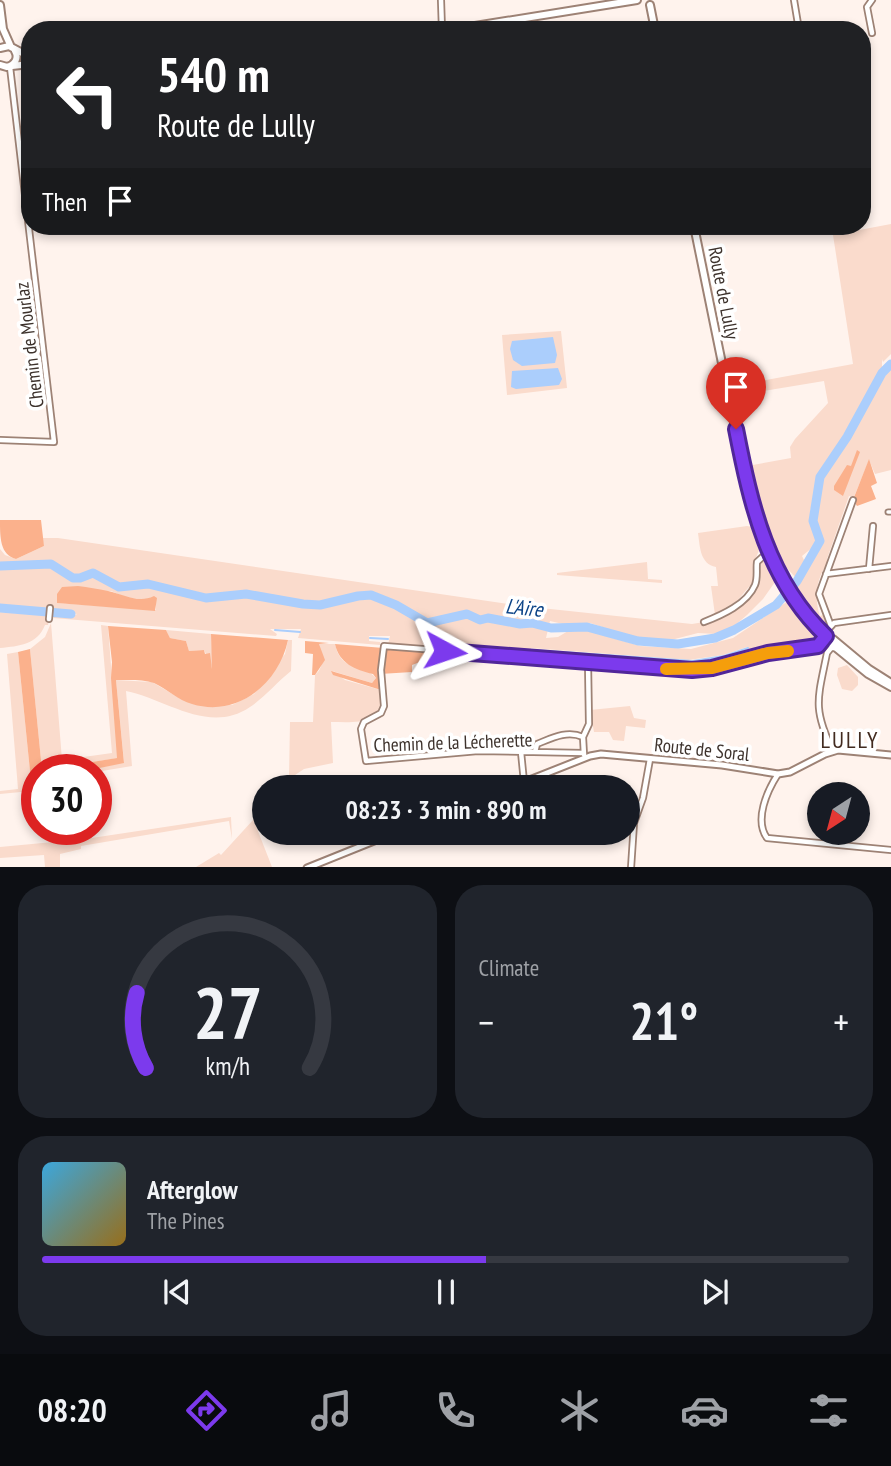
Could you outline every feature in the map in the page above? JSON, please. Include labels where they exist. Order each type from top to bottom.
[{"type":"main road","points":[[507,21],[639,0],[645,4],[653,2],[655,21]]},
{"type":"main road","points":[[0,5],[3,29],[0,47],[21,53]]},
{"type":"main road","points":[[3,29],[17,58],[11,66]]},
{"type":"main road","points":[[0,65],[21,65]]},
{"type":"main road","name":"Route de Lully","points":[[696,235],[745,476],[772,563],[792,598],[836,648],[868,674],[891,685]]},
{"type":"main road","name":"Route de Lully","points":[[825,635],[891,685]]},
{"type":"street","points":[[441,0],[442,21]]},
{"type":"street","points":[[793,0],[797,21]]},
{"type":"street","points":[[870,21],[867,7],[872,0]]},
{"type":"street","points":[[871,28],[872,33]]},
{"type":"street","name":"Chemin de Mourlaz","points":[[11,66],[21,151]]},
{"type":"street","name":"Chemin de Mourlaz","points":[[0,440],[54,442],[31,235]]},
{"type":"street","points":[[831,626],[819,595],[853,500]]},
{"type":"street","points":[[869,569],[873,526]]},
{"type":"street","points":[[704,622],[732,609],[749,594],[756,582],[757,562],[768,552]]},
{"type":"street","points":[[826,574],[891,566]]},
{"type":"street","points":[[50,608],[50,618]]},
{"type":"street","points":[[584,755],[583,737],[589,724],[588,662],[668,669],[706,669],[768,653],[815,648],[831,626],[891,615]]},
{"type":"street","name":"Chemin de la Lécherette","points":[[584,755],[478,751],[366,761],[361,729],[364,723],[381,712],[384,706],[381,670],[384,646],[588,662]]},
{"type":"street","points":[[833,751],[820,723],[818,706],[827,653],[831,648],[836,648]]},
{"type":"street","points":[[536,752],[537,744],[558,735],[583,737]]},
{"type":"street","name":"Route de Soral","points":[[540,775],[584,755],[606,754],[722,765],[778,774],[790,772],[833,751],[850,750],[891,755]]},
{"type":"street","points":[[521,752],[523,775]]},
{"type":"street","points":[[631,867],[634,823],[643,798],[650,759]]},
{"type":"street","points":[[766,772],[772,782]]},
{"type":"street","points":[[778,774],[772,782],[761,813],[763,832],[767,838],[891,850]]},
{"type":"street","points":[[307,867],[363,845]]},
{"type":"shaded area","points":[[891,224],[891,354],[883,362],[882,359],[882,369],[837,449],[817,475],[810,513],[816,540],[813,547],[802,556],[804,560],[809,560],[795,577],[787,568],[782,573],[776,560],[747,466],[791,458],[790,447],[795,439],[828,403],[824,381],[733,396],[731,389],[739,385],[853,364],[833,235],[871,235],[871,228]]},
{"type":"shaded area","points":[[561,331],[567,388],[507,395],[502,335]]},
{"type":"shaded area","points":[[891,368],[891,470],[875,474],[869,460],[854,497],[849,496],[827,559],[828,563],[817,588],[818,609],[826,623],[822,626],[807,611],[801,618],[817,638],[811,643],[817,645],[758,654],[756,651],[735,660],[711,665],[656,668],[550,656],[579,655],[646,662],[689,663],[729,656],[748,648],[688,660],[531,648],[531,654],[543,658],[388,645],[390,636],[369,636],[369,641],[380,642],[380,645],[298,638],[301,629],[270,629],[276,636],[53,618],[56,615],[72,617],[77,614],[56,611],[53,607],[46,609],[0,605],[0,549],[5,555],[16,559],[44,546],[42,538],[58,538],[522,606],[692,624],[706,623],[730,613],[745,602],[756,589],[764,559],[775,582],[747,615],[734,626],[716,634],[698,633],[671,640],[633,637],[590,623],[563,624],[550,621],[546,638],[558,637],[568,631],[589,631],[640,646],[691,649],[733,638],[788,601],[797,612],[801,603],[794,592],[824,540],[819,534],[815,518],[823,475],[849,440],[878,385]],"holes":[[[111,591],[125,597],[156,601],[156,610],[57,603],[57,594]]]},
{"type":"shaded area","points":[[857,450],[860,452],[843,496],[834,490],[834,486],[847,465],[851,466]]},
{"type":"shaded area","points":[[869,459],[877,483],[871,486],[876,499],[857,506],[853,500]]},
{"type":"shaded area","points":[[0,520],[41,520],[44,546],[16,559],[11,557],[2,544]]},
{"type":"shaded area","points":[[752,527],[759,550],[754,563],[754,581],[737,601],[715,615],[711,586],[718,586],[716,567],[704,559],[698,533]]},
{"type":"shaded area","points":[[647,562],[648,579],[662,580],[662,583],[557,575],[557,573]]},
{"type":"shaded area","points":[[78,586],[136,599],[154,596],[157,598],[155,611],[57,603],[57,594],[62,587]]},
{"type":"shaded area","points":[[0,612],[50,616],[48,625],[45,625],[32,641],[0,648]]},
{"type":"shaded area","points":[[51,623],[62,754],[40,754],[30,649],[45,637]]},
{"type":"shaded area","points":[[101,625],[108,626],[118,758],[112,759],[112,754],[105,754],[112,753]]},
{"type":"shaded area","points":[[108,626],[166,630],[170,638],[186,641],[189,651],[204,650],[205,654],[210,653],[212,669],[211,634],[288,640],[276,670],[266,683],[240,701],[225,706],[192,704],[150,682],[116,680],[124,763],[112,765],[112,759],[117,758]]},
{"type":"shaded area","points":[[166,630],[211,634],[213,669],[204,650],[189,651],[186,641],[170,638]]},
{"type":"shaded area","points":[[288,640],[292,640],[291,671],[250,707],[235,715],[203,716],[126,691],[132,766],[112,769],[112,765],[124,762],[116,680],[152,682],[181,699],[232,705],[254,694],[285,654]]},
{"type":"shaded area","points":[[305,641],[329,643],[319,644],[325,660],[315,675],[312,675],[313,654],[305,653]]},
{"type":"shaded area","points":[[319,644],[335,644],[347,664],[371,673],[376,678],[372,683],[332,671],[345,680],[381,690],[381,702],[374,716],[367,720],[331,722],[333,763],[289,775],[290,722],[313,722],[315,675],[322,664]]},
{"type":"shaded area","points":[[335,644],[444,653],[412,665],[412,672],[380,674],[381,690],[333,675],[331,671],[372,683],[376,678],[373,674],[354,668],[344,661]]},
{"type":"shaded area","points":[[30,649],[40,754],[28,754],[18,652]]},
{"type":"shaded area","points":[[18,652],[28,754],[21,754],[21,792],[0,794],[0,791],[18,789],[7,654]]},
{"type":"shaded area","points":[[847,665],[858,677],[858,685],[852,691],[842,689],[837,675],[838,668]]},
{"type":"shaded area","points":[[630,706],[634,718],[646,720],[645,728],[626,726],[624,741],[613,740],[609,732],[594,732],[590,710]]},
{"type":"shaded area","points":[[231,817],[232,839],[229,821],[112,841],[112,835]]},
{"type":"shaded area","points":[[252,821],[252,845],[263,845],[272,867],[196,867],[219,853],[221,855]]},
{"type":"shaded area","points":[[87,845],[60,854],[60,867],[45,867],[44,855],[0,858],[0,847]]},
{"type":"water","points":[[553,337],[557,355],[555,363],[522,366],[513,360],[510,349],[512,341]]},
{"type":"water","points":[[558,368],[562,379],[559,385],[516,389],[511,387],[512,371]]},
{"type":"waterway","name":"L'Aire","points":[[0,566],[51,564],[73,578],[93,573],[119,587],[148,584],[206,598],[246,594],[320,605],[371,595],[396,605],[427,623],[467,614],[480,620],[488,618],[551,628],[587,627],[638,641],[678,644],[715,638],[776,605],[797,581],[820,541],[813,521],[820,477],[847,437],[882,373],[891,364]]},
{"type":"waterway","points":[[0,608],[71,614]]},
{"type":"waterway","points":[[275,630],[300,632]]},
{"type":"waterway","points":[[370,638],[388,639]]},
{"type":"waterway","points":[[533,650],[693,661],[724,656],[748,648]]},
{"type":"slow traffic","points":[[666,669],[712,668],[768,653],[788,651]]},
{"type":"district","name":"LULLY","points":[[850,740]]},
{"type":"route","points":[[445,651],[692,670],[726,665],[768,653],[818,646],[826,636],[787,590],[762,537],[745,476],[736,429]]}]
